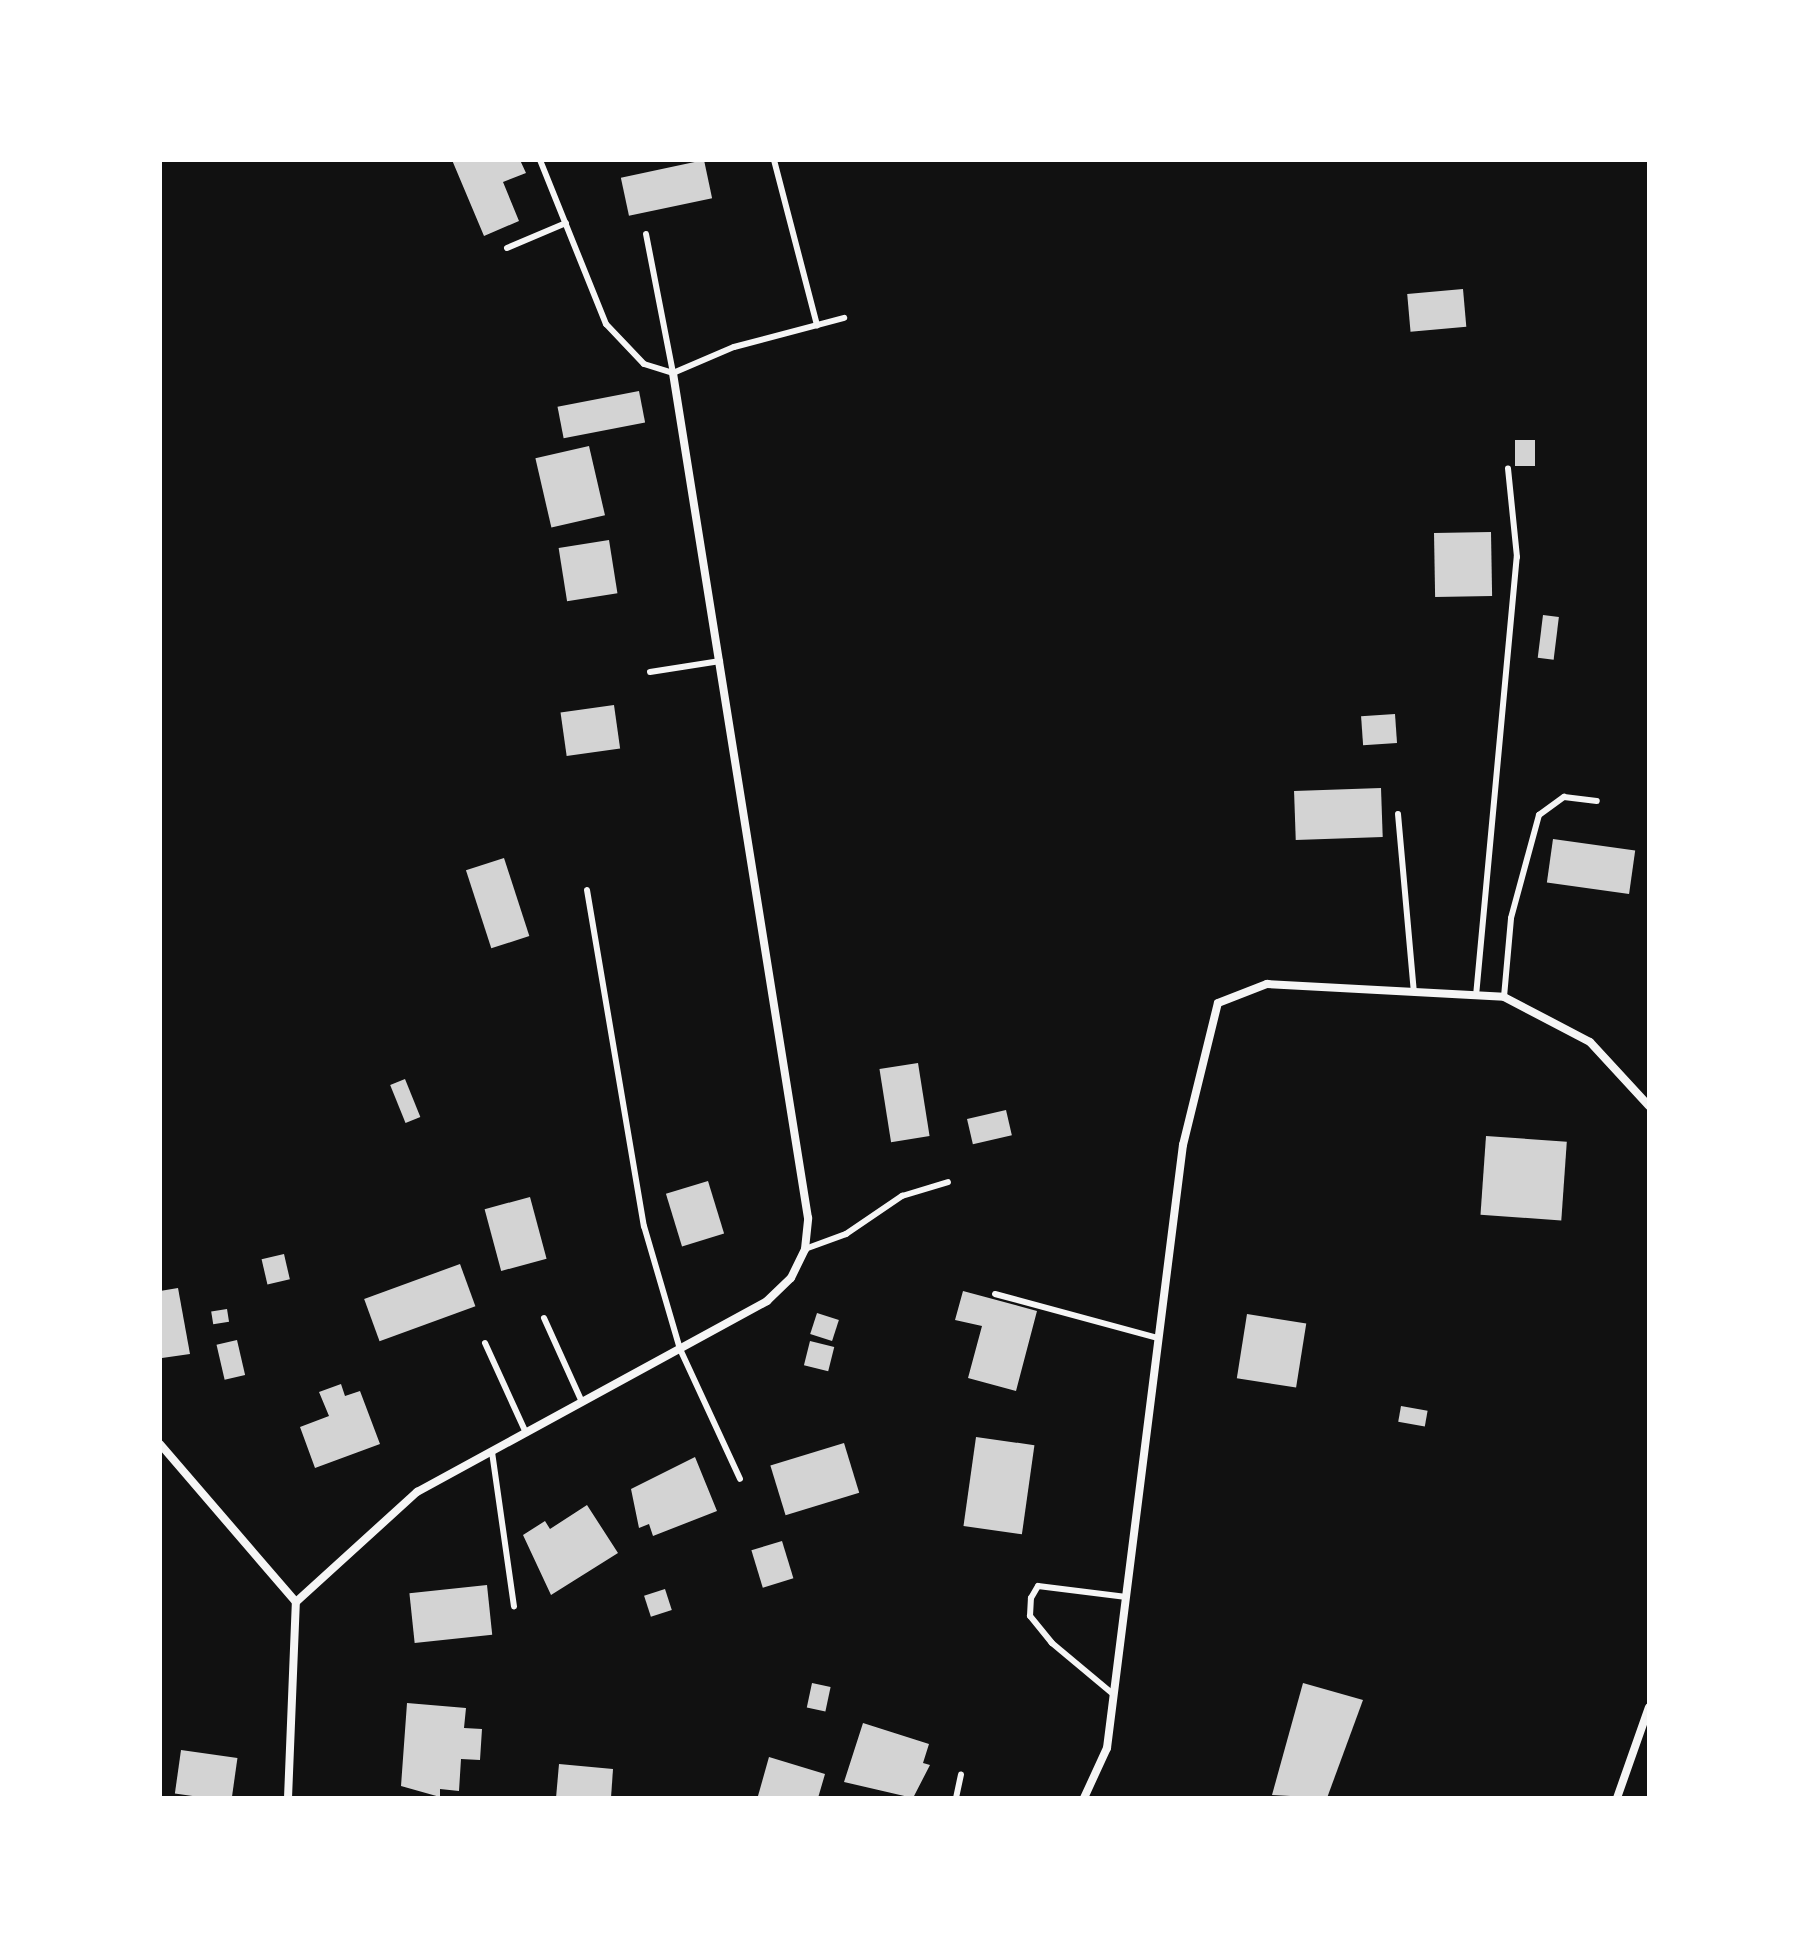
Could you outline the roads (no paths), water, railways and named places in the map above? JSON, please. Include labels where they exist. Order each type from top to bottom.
[{"type":"street","points":[[296,1602],[417,1492],[767,1301],[791,1278],[805,1249],[806,1207],[673,373]]},
{"type":"street","points":[[1084,1798],[1107,1748],[1183,1145],[1218,1003],[1267,984],[1504,997],[1590,1042],[1649,1106]]},
{"type":"street","points":[[160,1444],[296,1602],[288,1798]]},
{"type":"street","points":[[1617,1798],[1649,1707]]},
{"type":"lane","points":[[540,160],[606,324],[644,364],[673,373],[844,318]]},
{"type":"lane","points":[[774,160],[817,325]]},
{"type":"lane","points":[[507,248],[566,223]]},
{"type":"lane","points":[[646,234],[673,373]]},
{"type":"lane","points":[[1476,996],[1517,557],[1508,468]]},
{"type":"lane","points":[[650,672],[720,661]]},
{"type":"lane","points":[[1504,997],[1511,918],[1539,815],[1564,797],[1597,801]]},
{"type":"lane","points":[[1398,814],[1414,992]]},
{"type":"lane","points":[[587,890],[644,1226],[680,1349],[740,1479]]},
{"type":"lane","points":[[805,1249],[846,1234],[902,1196],[948,1182]]},
{"type":"lane","points":[[995,1294],[1158,1338]]},
{"type":"lane","points":[[544,1318],[582,1402]]},
{"type":"lane","points":[[485,1343],[526,1433]]},
{"type":"lane","points":[[492,1452],[514,1606]]},
{"type":"lane","points":[[1113,1694],[1052,1643],[1030,1616],[1031,1598],[1038,1586],[1126,1597]]},
{"type":"lane","points":[[956,1798],[961,1775]]}]
